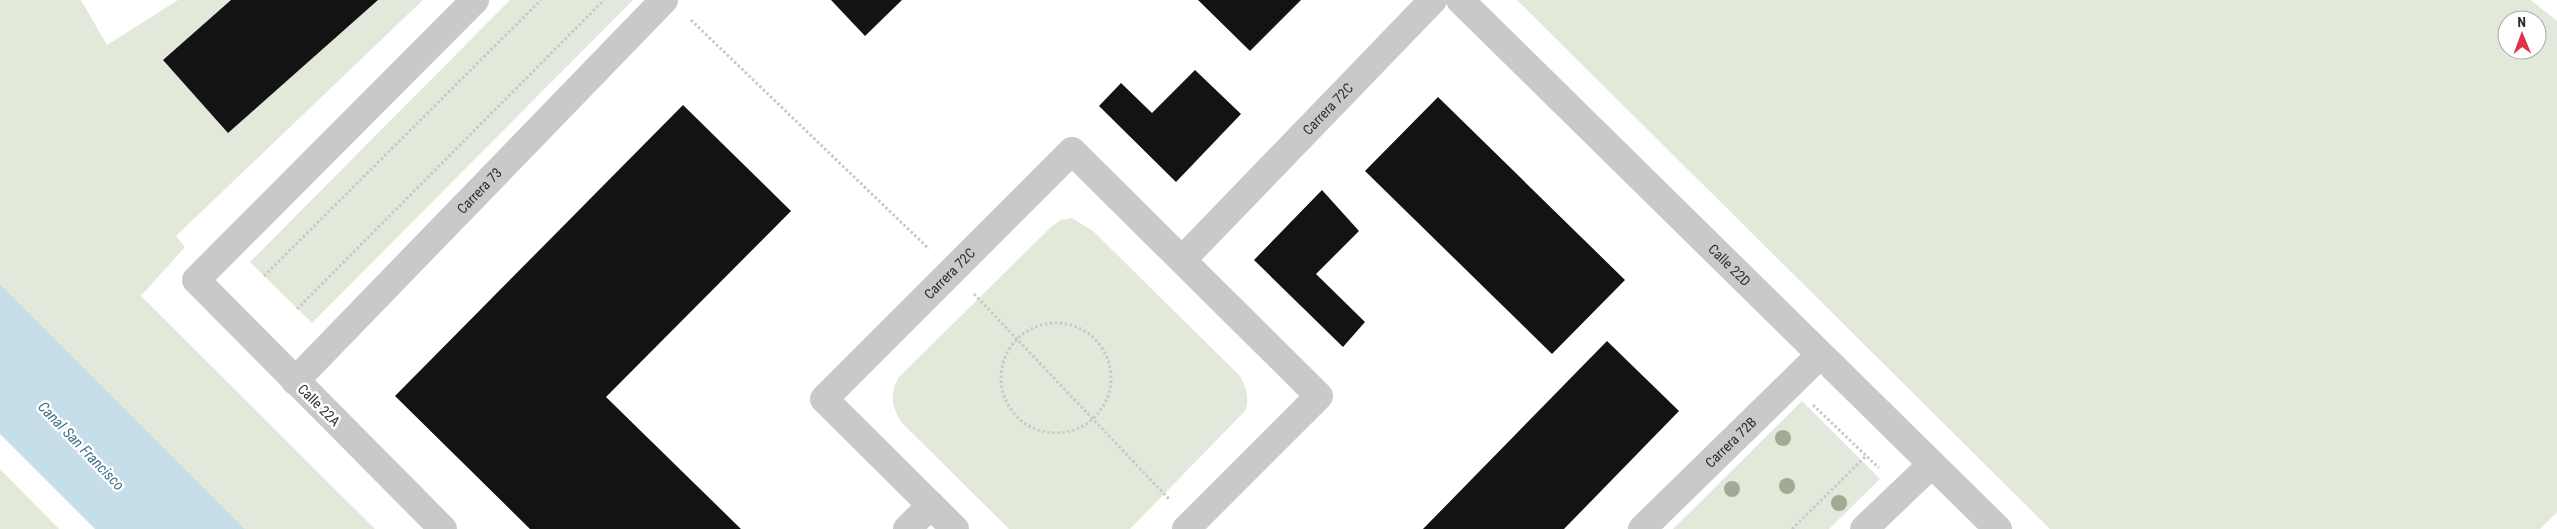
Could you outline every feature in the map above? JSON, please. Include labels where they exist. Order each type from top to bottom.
[{"type":"street","name":"Calle 22A","points":[[443,529],[294,381],[196,280],[475,0]]},
{"type":"street","name":"Carrera 73","points":[[294,381],[664,0]]},
{"type":"street","name":"Carrera 72C","points":[[1182,260],[1433,0]]},
{"type":"street","name":"Calle 22D","points":[[1460,0],[1998,529]]},
{"type":"street","name":"Carrera 72C","points":[[955,529],[824,399],[1072,151],[1319,396],[1186,529]]},
{"type":"street","name":"Carrera 72B","points":[[1642,529],[1820,355]]},
{"type":"street","points":[[1864,529],[1932,464]]},
{"type":"street","points":[[906,529],[931,505]]},
{"type":"path","points":[[264,276],[541,0]]},
{"type":"path","points":[[298,309],[604,0]]},
{"type":"path","points":[[688,17],[930,250]]},
{"type":"path","points":[[973,293],[1169,499]]},
{"type":"path","points":[[1057,323],[1075,326],[1091,335],[1103,348],[1110,364],[1111,382],[1107,400],[1092,419],[1083,426],[1066,432],[1047,432],[1030,426],[1015,415],[1005,399],[1001,381],[1003,363],[1011,346],[1024,334],[1040,326],[1057,323]]},
{"type":"path","points":[[1812,404],[1884,474]]},
{"type":"path","points":[[1792,529],[1866,456]]},
{"type":"green space","points":[[0,0],[81,0],[107,45],[178,0],[423,0],[176,236],[185,247],[141,296],[375,529],[245,529],[0,284]]},
{"type":"green space","points":[[510,0],[633,0],[312,323],[250,262]]},
{"type":"green space","points":[[1517,0],[2531,0],[2543,10],[2497,10],[2497,60],[2547,60],[2547,13],[2557,21],[2557,512],[2540,529],[2050,529]]},
{"type":"green space","points":[[1072,218],[1093,231],[1239,375],[1247,392],[1246,410],[1130,529],[1009,529],[902,423],[894,406],[894,390],[898,378],[1052,226],[1061,220]]},
{"type":"green space","points":[[1802,401],[1880,479],[1829,529],[1673,529]]},
{"type":"green space","points":[[0,469],[59,529],[0,529]]},
{"type":"water","name":"Canal San Francisco","points":[[0,284],[245,529],[95,529],[0,434]]},
{"type":"building","points":[[231,0],[378,0],[228,133],[163,60]]},
{"type":"building","points":[[831,0],[902,0],[865,36]]},
{"type":"building","points":[[1198,0],[1301,0],[1250,51]]},
{"type":"building","points":[[1195,70],[1241,114],[1176,182],[1099,106],[1121,83],[1152,113]]},
{"type":"building","points":[[1438,97],[1625,280],[1552,354],[1365,171]]},
{"type":"building","points":[[683,105],[791,211],[606,397],[741,529],[530,529],[395,396]]},
{"type":"building","points":[[1322,190],[1359,231],[1316,274],[1365,322],[1343,347],[1254,260]]},
{"type":"building","points":[[1607,341],[1679,411],[1564,529],[1423,529]]}]
